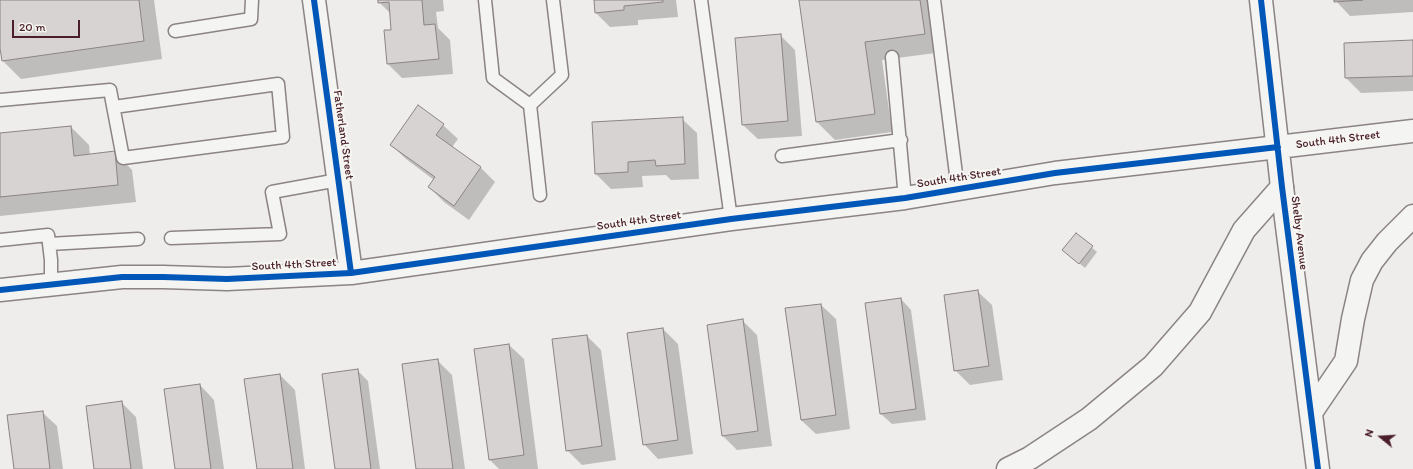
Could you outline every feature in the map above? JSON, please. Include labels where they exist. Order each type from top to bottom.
[{"type":"main road","name":"Fatherland Street","points":[[314,0],[351,273]]},
{"type":"main road","name":"Shelby Avenue","points":[[1261,0],[1282,187],[1312,411],[1318,469]]},
{"type":"main road","name":"South 4th Street","points":[[0,290],[122,277],[227,280],[351,273],[731,219],[906,198],[1055,173],[1413,131]]},
{"type":"main road","points":[[1008,469],[1030,458],[1089,419],[1153,366],[1200,312],[1244,230],[1282,187]]},
{"type":"main road","points":[[1312,411],[1346,361],[1352,319],[1362,280],[1372,261],[1387,242],[1413,216]]},
{"type":"lane","points":[[176,31],[251,19],[252,0]]},
{"type":"lane","points":[[485,0],[493,78],[530,105],[540,195]]},
{"type":"lane","points":[[530,105],[562,75],[553,0]]},
{"type":"lane","points":[[701,0],[731,219]]},
{"type":"lane","points":[[934,0],[958,190]]},
{"type":"lane","points":[[892,57],[906,198]]},
{"type":"lane","points":[[0,100],[110,90],[123,158],[283,137],[278,84],[114,107]]},
{"type":"lane","points":[[782,156],[900,140]]},
{"type":"lane","points":[[171,238],[280,234],[272,192],[338,180]]},
{"type":"lane","points":[[0,240],[48,235],[51,260],[51,285]]},
{"type":"lane","points":[[49,244],[138,239]]},
{"type":"building","points":[[0,0],[139,0],[144,41],[2,61],[0,48]]},
{"type":"building","points":[[378,0],[422,0],[424,25],[435,24],[439,59],[387,64],[384,30],[391,30],[389,2],[378,3]]},
{"type":"building","points":[[594,0],[663,0],[663,2],[624,6],[624,10],[595,13]]},
{"type":"building","points":[[799,0],[920,0],[925,34],[865,42],[875,114],[816,122]]},
{"type":"building","points":[[1334,0],[1363,0],[1334,2]]},
{"type":"building","points":[[781,34],[788,121],[742,125],[735,38]]},
{"type":"building","points":[[1413,40],[1413,76],[1345,78],[1344,43]]},
{"type":"building","points":[[418,105],[444,124],[436,135],[481,167],[454,206],[428,187],[435,177],[390,145]]},
{"type":"building","points":[[683,117],[685,164],[656,166],[655,160],[628,162],[628,172],[595,174],[592,122]]},
{"type":"building","points":[[71,126],[74,156],[115,151],[118,185],[0,197],[0,133]]},
{"type":"building","points":[[1076,233],[1093,246],[1079,264],[1062,250]]},
{"type":"building","points":[[978,290],[989,366],[954,371],[944,295]]},
{"type":"building","points":[[901,298],[916,409],[880,414],[865,303]]},
{"type":"building","points":[[821,304],[836,415],[801,420],[785,308]]},
{"type":"building","points":[[743,319],[758,431],[722,436],[707,325]]},
{"type":"building","points":[[663,328],[678,440],[643,445],[627,333]]},
{"type":"building","points":[[587,335],[602,446],[566,451],[552,339]]},
{"type":"building","points":[[509,344],[524,455],[489,460],[474,349]]},
{"type":"building","points":[[438,359],[453,469],[416,469],[402,364]]},
{"type":"building","points":[[358,369],[371,469],[335,469],[322,374]]},
{"type":"building","points":[[280,374],[293,469],[257,469],[244,379]]},
{"type":"building","points":[[200,384],[211,469],[175,469],[164,389]]},
{"type":"building","points":[[122,401],[131,469],[94,469],[86,406]]},
{"type":"building","points":[[43,411],[50,469],[14,469],[7,415]]},
{"type":"cycle path","points":[[314,0],[351,273]]},
{"type":"cycle path","points":[[1261,0],[1282,187],[1318,469]]},
{"type":"cycle path","points":[[0,290],[122,277],[227,279],[351,273],[731,219],[905,198],[1055,173],[1278,147]]}]
